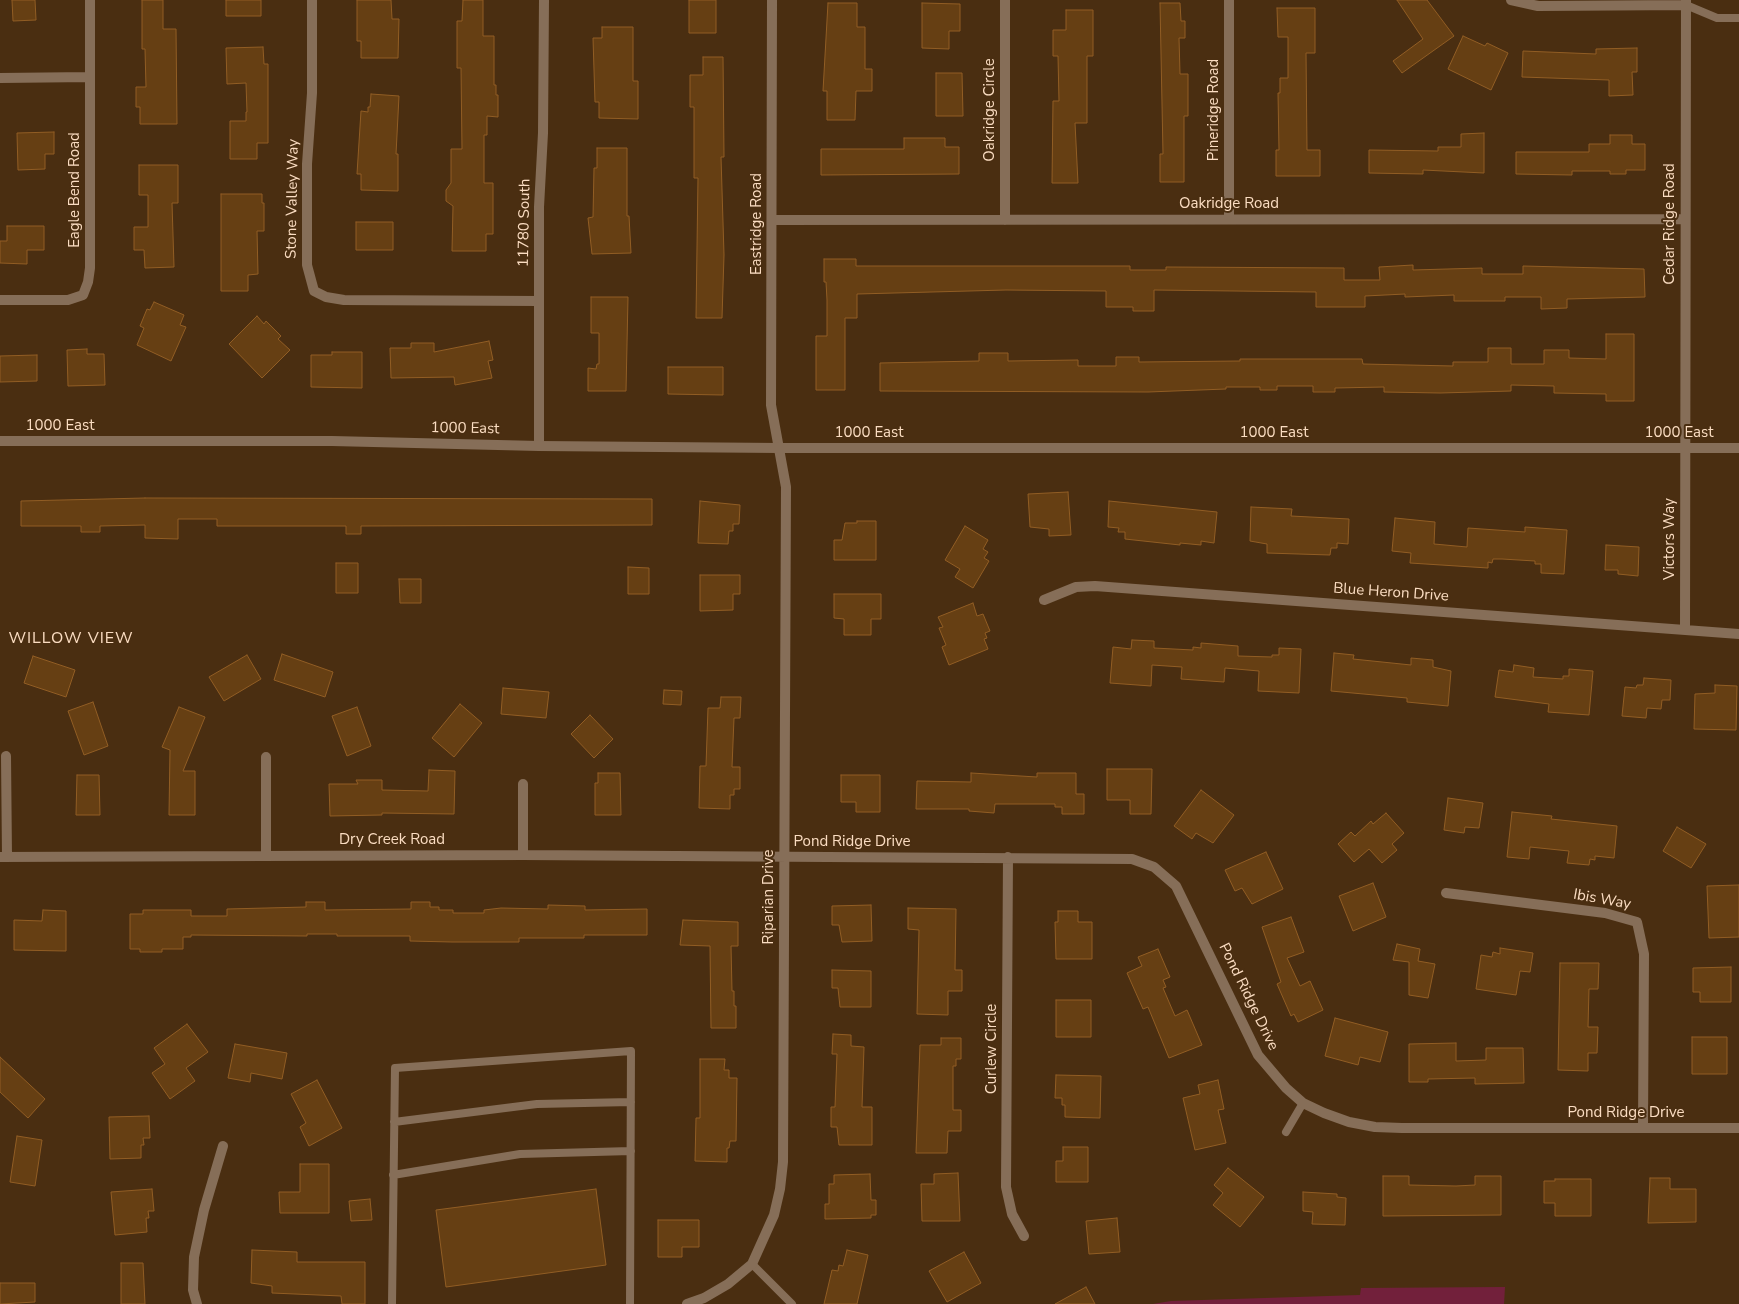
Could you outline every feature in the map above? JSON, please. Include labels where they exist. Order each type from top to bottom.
[{"type":"street","name":"Eagle Bend Road","points":[[0,300],[68,300],[83,295],[90,268],[90,0]]},
{"type":"street","name":"Stone Valley Way","points":[[312,0],[312,93],[307,164],[307,265],[314,291],[326,297],[344,300],[539,301]]},
{"type":"street","name":"11780 South","points":[[539,446],[539,301],[544,0]]},
{"type":"street","name":"Eastridge Road","points":[[772,0],[771,405],[779,448]]},
{"type":"street","name":"Oakridge Circle","points":[[1005,0],[1005,220]]},
{"type":"street","name":"Pineridge Road","points":[[1229,0],[1229,219]]},
{"type":"street","points":[[1511,0],[1538,6],[1686,3]]},
{"type":"street","name":"Cedar Ridge Road","points":[[1686,3],[1686,448]]},
{"type":"street","points":[[0,78],[90,77]]},
{"type":"street","name":"Oakridge Road","points":[[772,220],[1685,219]]},
{"type":"street","name":"1000 East","points":[[0,441],[332,441],[539,446],[779,448],[1739,448]]},
{"type":"street","name":"Riparian Drive","points":[[687,1304],[704,1298],[728,1284],[752,1264],[774,1215],[780,1189],[783,1162],[786,487],[779,448]]},
{"type":"street","name":"Victors Way","points":[[1685,629],[1686,448]]},
{"type":"street","name":"Blue Heron Drive","points":[[1044,600],[1076,587],[1095,586],[1739,634]]},
{"type":"street","points":[[3,857],[6,756]]},
{"type":"street","points":[[266,756],[266,855]]},
{"type":"street","points":[[523,855],[524,784]]},
{"type":"street","name":"Dry Creek Road","points":[[3,857],[266,855],[784,856]]},
{"type":"street","name":"Pond Ridge Drive","points":[[784,856],[1132,859],[1154,867],[1164,873],[1176,886],[1185,901],[1258,1055],[1286,1088],[1303,1103],[1349,1122],[1375,1126],[1739,1128]]},
{"type":"street","name":"Curlew Circle","points":[[1008,858],[1006,1188],[1012,1214],[1024,1236]]},
{"type":"street","name":"Ibis Way","points":[[1446,894],[1606,913],[1637,922],[1644,954],[1644,1128]]},
{"type":"street","points":[[197,1304],[193,1290],[194,1257],[204,1210],[223,1146]]},
{"type":"lane","points":[[1686,3],[1717,18],[1739,18]]},
{"type":"lane","points":[[392,1304],[395,1068],[631,1050],[630,1304]]},
{"type":"lane","points":[[394,1122],[537,1104],[631,1102]]},
{"type":"lane","points":[[1286,1132],[1303,1103]]},
{"type":"lane","points":[[393,1175],[520,1154],[631,1150]]},
{"type":"lane","points":[[752,1264],[792,1304]]},
{"type":"shaded area","points":[[1505,1287],[1504,1304],[1153,1304],[1171,1301],[1360,1295],[1361,1288]]},
{"type":"building","points":[[12,0],[35,0],[36,20],[13,21]]},
{"type":"building","points":[[142,0],[163,0],[163,29],[176,29],[177,124],[140,124],[140,107],[136,107],[136,87],[146,87],[145,49],[142,49]]},
{"type":"building","points":[[226,0],[261,0],[261,16],[226,16]]},
{"type":"building","points":[[357,0],[391,0],[392,19],[399,19],[398,58],[361,58],[361,41],[357,41]]},
{"type":"building","points":[[463,0],[483,0],[483,36],[494,36],[494,85],[496,85],[496,95],[498,95],[498,117],[487,116],[487,135],[484,135],[484,183],[493,183],[493,234],[486,234],[486,251],[452,251],[453,206],[446,201],[446,190],[451,183],[451,149],[462,149],[461,68],[457,68],[457,21],[462,21]]},
{"type":"building","points":[[689,0],[716,0],[716,33],[689,33]]},
{"type":"building","points":[[1397,0],[1427,0],[1454,36],[1402,73],[1393,61],[1423,39]]},
{"type":"building","points":[[828,3],[857,3],[857,27],[865,27],[865,69],[872,69],[872,91],[856,91],[855,120],[827,120],[827,91],[823,91]]},
{"type":"building","points":[[922,3],[960,4],[960,31],[949,31],[949,49],[922,48]]},
{"type":"building","points":[[1160,3],[1180,3],[1181,21],[1185,21],[1185,38],[1179,38],[1180,74],[1188,74],[1188,116],[1184,116],[1184,182],[1160,182],[1160,154],[1163,154]]},
{"type":"building","points":[[1277,8],[1315,8],[1315,53],[1306,53],[1307,150],[1320,150],[1320,176],[1276,176],[1276,150],[1279,150],[1278,93],[1280,93],[1280,78],[1288,78],[1288,37],[1278,37]]},
{"type":"building","points":[[1066,10],[1093,10],[1093,56],[1087,56],[1087,123],[1075,123],[1078,183],[1052,183],[1053,101],[1059,101],[1058,56],[1053,56],[1053,30],[1066,30]]},
{"type":"building","points":[[602,27],[633,27],[633,81],[638,81],[638,119],[599,118],[599,102],[595,102],[593,38],[602,38]]},
{"type":"building","points":[[1463,36],[1485,46],[1487,43],[1508,53],[1491,90],[1448,69]]},
{"type":"building","points":[[263,47],[264,64],[268,64],[268,143],[257,143],[257,159],[230,159],[230,121],[246,121],[246,83],[227,84],[226,48]]},
{"type":"building","points":[[1637,48],[1637,72],[1632,72],[1633,95],[1609,96],[1609,80],[1522,77],[1523,51],[1596,54],[1596,49]]},
{"type":"building","points":[[703,57],[723,57],[724,157],[721,157],[724,255],[722,318],[696,318],[698,178],[694,178],[694,107],[690,107],[690,75],[703,75]]},
{"type":"building","points":[[936,73],[962,73],[963,116],[936,116]]},
{"type":"building","points":[[371,94],[399,96],[396,154],[398,154],[398,191],[361,190],[361,174],[357,174],[361,111],[368,112]]},
{"type":"building","points":[[54,132],[54,154],[45,154],[45,169],[18,170],[17,133]]},
{"type":"building","points":[[1484,133],[1484,173],[1423,170],[1423,174],[1369,173],[1369,150],[1438,151],[1438,147],[1461,147],[1461,134]]},
{"type":"building","points":[[1610,135],[1632,135],[1632,144],[1645,144],[1645,170],[1626,170],[1626,174],[1610,174],[1610,171],[1572,171],[1572,175],[1516,174],[1516,152],[1589,152],[1589,144],[1610,144]]},
{"type":"building","points":[[904,138],[945,138],[945,147],[959,147],[959,174],[821,175],[821,149],[904,149]]},
{"type":"building","points":[[597,148],[627,148],[627,216],[629,216],[631,253],[592,254],[588,218],[593,217],[594,168],[597,168]]},
{"type":"building","points":[[139,165],[178,165],[178,203],[172,203],[174,267],[145,268],[144,250],[134,250],[134,227],[148,227],[148,195],[139,195]]},
{"type":"building","points":[[221,194],[262,194],[262,203],[264,203],[264,231],[257,231],[258,274],[248,275],[248,291],[221,291]]},
{"type":"building","points":[[356,222],[393,222],[393,250],[356,250]]},
{"type":"building","points":[[7,226],[44,226],[44,250],[27,250],[27,264],[0,263],[0,241],[7,241]]},
{"type":"building","points":[[824,259],[856,259],[856,266],[1130,266],[1130,270],[1166,270],[1166,267],[1344,268],[1344,280],[1380,280],[1379,267],[1413,265],[1413,270],[1482,268],[1482,274],[1523,274],[1523,266],[1644,269],[1645,297],[1567,299],[1567,308],[1541,309],[1541,297],[1505,297],[1505,301],[1454,301],[1454,295],[1405,297],[1405,294],[1365,296],[1365,307],[1316,307],[1316,292],[1154,290],[1154,311],[1133,311],[1133,307],[1106,307],[1106,291],[1006,290],[857,294],[857,318],[845,318],[845,390],[816,390],[816,336],[827,336]]},
{"type":"building","points":[[591,297],[628,297],[626,391],[588,391],[588,368],[596,369],[597,364],[599,364],[599,333],[591,333]]},
{"type":"building","points":[[154,302],[184,315],[180,325],[186,327],[171,361],[137,345],[144,328],[140,326],[147,309],[150,310]]},
{"type":"building","points":[[257,316],[264,324],[266,321],[281,336],[278,339],[290,350],[262,378],[229,344]]},
{"type":"building","points":[[1606,334],[1634,334],[1634,401],[1606,401],[1606,394],[1554,393],[1554,386],[1511,385],[1511,391],[1440,393],[1384,392],[1384,387],[1335,388],[1335,392],[1313,392],[1313,386],[1277,386],[1277,390],[1260,390],[1260,387],[1226,387],[1226,389],[1148,392],[880,391],[880,363],[979,361],[979,353],[1008,353],[1008,361],[1078,360],[1078,366],[1116,366],[1116,357],[1139,357],[1139,362],[1240,361],[1240,359],[1362,359],[1363,364],[1453,366],[1453,362],[1488,362],[1488,348],[1511,348],[1511,364],[1544,364],[1544,350],[1569,350],[1569,358],[1606,359]]},
{"type":"building","points":[[489,341],[493,360],[488,361],[492,378],[455,385],[454,377],[391,378],[390,348],[411,348],[411,343],[434,343],[434,352]]},
{"type":"building","points":[[87,349],[87,354],[104,354],[105,385],[68,386],[67,350]]},
{"type":"building","points":[[332,352],[362,352],[362,388],[311,387],[311,355],[332,355]]},
{"type":"building","points":[[37,355],[37,381],[0,382],[0,356]]},
{"type":"building","points":[[668,367],[723,367],[723,395],[668,394]]},
{"type":"building","points":[[1068,492],[1071,535],[1049,536],[1049,529],[1030,527],[1028,494]]},
{"type":"building","points":[[145,498],[652,499],[652,525],[361,526],[361,534],[346,534],[346,526],[217,526],[217,519],[178,519],[178,539],[145,538],[145,525],[100,526],[100,532],[81,532],[81,526],[21,526],[21,501]]},
{"type":"building","points":[[700,501],[740,505],[739,524],[733,524],[733,531],[729,531],[728,544],[698,543]]},
{"type":"building","points":[[1109,501],[1217,512],[1214,543],[1201,541],[1201,545],[1180,543],[1180,545],[1125,539],[1125,532],[1118,532],[1119,528],[1108,527]]},
{"type":"building","points":[[1251,507],[1292,509],[1291,516],[1349,519],[1348,544],[1337,543],[1337,548],[1331,548],[1330,555],[1267,553],[1267,544],[1250,541]]},
{"type":"building","points":[[1395,518],[1435,522],[1434,544],[1467,547],[1468,528],[1525,532],[1525,527],[1567,530],[1564,574],[1541,573],[1541,564],[1535,564],[1535,561],[1493,559],[1492,563],[1488,562],[1488,568],[1410,563],[1411,553],[1392,551]]},
{"type":"building","points":[[857,521],[876,521],[876,560],[834,560],[834,540],[842,540],[845,523],[857,523]]},
{"type":"building","points":[[965,526],[988,540],[983,549],[988,552],[984,558],[989,561],[973,588],[955,577],[960,569],[945,560]]},
{"type":"building","points":[[1606,545],[1639,547],[1638,576],[1618,574],[1618,570],[1605,570]]},
{"type":"building","points":[[336,563],[358,563],[358,593],[336,593]]},
{"type":"building","points":[[628,567],[649,568],[649,594],[628,594]]},
{"type":"building","points":[[700,575],[740,575],[740,594],[733,594],[733,610],[700,611]]},
{"type":"building","points":[[399,579],[421,579],[421,603],[400,603]]},
{"type":"building","points":[[834,594],[881,594],[881,619],[871,619],[871,635],[844,635],[844,619],[834,618]]},
{"type":"building","points":[[973,603],[977,616],[983,614],[990,631],[985,633],[987,638],[984,639],[988,649],[949,665],[942,647],[946,645],[939,628],[943,627],[938,617]]},
{"type":"building","points":[[1132,640],[1154,641],[1154,648],[1193,650],[1193,647],[1201,648],[1201,643],[1238,646],[1238,656],[1272,657],[1272,655],[1279,655],[1279,648],[1301,649],[1299,693],[1258,691],[1259,671],[1225,668],[1224,682],[1181,679],[1182,667],[1152,665],[1151,686],[1110,683],[1113,647],[1131,649]]},
{"type":"building","points":[[1334,653],[1354,655],[1353,659],[1411,665],[1411,658],[1433,660],[1433,667],[1451,671],[1448,706],[1407,702],[1407,698],[1331,691]]},
{"type":"building","points":[[282,654],[333,672],[325,697],[274,680]]},
{"type":"building","points":[[247,655],[261,679],[224,701],[209,677]]},
{"type":"building","points":[[33,656],[75,670],[66,697],[24,683]]},
{"type":"building","points":[[1514,665],[1534,668],[1533,677],[1563,679],[1563,676],[1569,676],[1569,669],[1593,671],[1589,715],[1548,712],[1549,704],[1495,697],[1499,670],[1513,672]]},
{"type":"building","points":[[1644,678],[1671,680],[1670,700],[1662,700],[1661,709],[1647,708],[1646,718],[1622,716],[1625,687],[1636,688],[1637,685],[1643,685]]},
{"type":"building","points":[[1715,685],[1737,686],[1736,730],[1694,729],[1695,694],[1715,693]]},
{"type":"building","points":[[503,688],[549,692],[546,718],[501,714]]},
{"type":"building","points":[[664,690],[682,691],[681,705],[663,704]]},
{"type":"building","points":[[721,697],[741,697],[740,718],[734,718],[732,767],[740,767],[740,789],[734,789],[734,795],[730,795],[730,809],[699,808],[700,766],[706,766],[708,708],[720,708]]},
{"type":"building","points":[[93,702],[108,746],[84,755],[68,711]]},
{"type":"building","points":[[460,704],[482,723],[454,757],[432,738]]},
{"type":"building","points":[[179,707],[205,717],[183,771],[195,771],[195,815],[169,815],[170,750],[162,747]]},
{"type":"building","points":[[357,707],[371,746],[347,756],[332,716]]},
{"type":"building","points":[[590,715],[613,739],[594,758],[571,734]]},
{"type":"building","points":[[1107,769],[1152,769],[1151,814],[1130,814],[1130,800],[1107,800]]},
{"type":"building","points":[[429,770],[455,771],[454,814],[382,813],[382,815],[330,816],[329,784],[358,784],[356,780],[382,780],[382,790],[428,791]]},
{"type":"building","points":[[598,773],[620,773],[621,815],[595,815],[595,783],[598,783]]},
{"type":"building","points":[[971,773],[1037,777],[1037,773],[1076,773],[1076,794],[1084,794],[1084,814],[1062,814],[1062,807],[1055,807],[1055,804],[995,804],[994,813],[969,811],[969,809],[916,809],[917,781],[971,782]]},
{"type":"building","points":[[77,775],[99,775],[100,815],[76,815]]},
{"type":"building","points":[[841,775],[880,775],[880,812],[856,812],[856,802],[841,802]]},
{"type":"building","points":[[1201,790],[1234,815],[1213,843],[1196,833],[1192,839],[1174,826]]},
{"type":"building","points":[[1448,798],[1483,803],[1479,828],[1465,827],[1464,833],[1444,830]]},
{"type":"building","points":[[1512,812],[1552,816],[1551,819],[1617,826],[1614,858],[1595,856],[1595,860],[1590,859],[1589,865],[1567,863],[1569,851],[1530,847],[1529,859],[1507,857]]},
{"type":"building","points":[[1386,813],[1404,833],[1392,844],[1397,850],[1382,863],[1369,849],[1354,862],[1338,844],[1351,832],[1355,836],[1371,821],[1373,824]]},
{"type":"building","points":[[1677,827],[1706,844],[1691,868],[1663,851]]},
{"type":"building","points":[[1266,852],[1283,889],[1252,904],[1242,888],[1235,891],[1225,870]]},
{"type":"building","points":[[1373,883],[1386,917],[1353,931],[1339,896]]},
{"type":"building","points":[[1739,885],[1739,937],[1709,938],[1707,886]]},
{"type":"building","points":[[306,902],[325,902],[325,910],[411,909],[411,902],[430,902],[430,907],[439,907],[439,910],[453,910],[453,913],[484,913],[484,910],[501,908],[548,909],[548,905],[585,906],[585,910],[647,909],[647,935],[584,935],[584,938],[519,938],[519,942],[452,942],[410,941],[410,936],[337,936],[337,934],[307,934],[307,936],[191,935],[191,937],[183,937],[183,949],[162,949],[162,952],[140,952],[140,949],[130,949],[130,914],[143,914],[143,910],[191,910],[191,916],[227,916],[227,909],[306,907]]},
{"type":"building","points":[[871,905],[872,941],[842,942],[839,925],[832,925],[832,906]]},
{"type":"building","points":[[908,908],[956,909],[955,970],[962,970],[962,991],[948,991],[948,1015],[917,1014],[919,930],[908,929]]},
{"type":"building","points":[[43,910],[66,911],[66,951],[14,950],[14,920],[42,921]]},
{"type":"building","points":[[1058,911],[1078,911],[1078,922],[1092,922],[1092,959],[1056,959],[1055,922],[1058,922]]},
{"type":"building","points":[[1291,917],[1304,952],[1287,958],[1300,986],[1310,981],[1323,1010],[1298,1022],[1294,1014],[1291,1016],[1277,984],[1281,982],[1262,927]]},
{"type":"building","points":[[683,920],[738,922],[738,946],[731,946],[732,991],[734,991],[734,1006],[736,1006],[736,1028],[711,1028],[710,946],[680,945]]},
{"type":"building","points":[[1397,944],[1420,949],[1418,961],[1435,964],[1428,998],[1409,995],[1409,962],[1393,960]]},
{"type":"building","points":[[1500,948],[1533,953],[1530,972],[1520,971],[1516,995],[1476,989],[1481,955],[1492,957],[1493,952],[1500,954]]},
{"type":"building","points":[[1158,949],[1170,977],[1163,980],[1166,987],[1163,988],[1175,1016],[1187,1010],[1202,1045],[1169,1058],[1148,1007],[1143,1009],[1127,973],[1142,966],[1138,957]]},
{"type":"building","points":[[1560,963],[1599,963],[1598,989],[1589,989],[1588,1027],[1598,1027],[1597,1053],[1588,1053],[1588,1071],[1558,1070]]},
{"type":"building","points":[[1731,967],[1731,1002],[1700,1002],[1700,992],[1693,992],[1693,968]]},
{"type":"building","points":[[832,970],[871,971],[871,1007],[840,1007],[838,988],[832,988]]},
{"type":"building","points":[[1056,1000],[1091,1000],[1091,1037],[1056,1037]]},
{"type":"building","points":[[1335,1018],[1388,1032],[1380,1062],[1360,1057],[1358,1065],[1325,1056]]},
{"type":"building","points":[[187,1024],[208,1052],[186,1068],[195,1081],[170,1099],[152,1073],[165,1064],[154,1048]]},
{"type":"building","points":[[833,1034],[851,1035],[851,1046],[864,1047],[862,1107],[872,1107],[872,1145],[839,1145],[837,1127],[831,1127],[831,1107],[835,1107],[837,1054],[832,1054]]},
{"type":"building","points":[[1692,1037],[1727,1037],[1727,1074],[1692,1074]]},
{"type":"building","points":[[941,1038],[961,1038],[961,1059],[956,1059],[956,1066],[953,1066],[953,1110],[961,1110],[961,1131],[948,1131],[947,1153],[916,1153],[920,1045],[941,1045]]},
{"type":"building","points":[[1456,1043],[1456,1061],[1486,1060],[1486,1048],[1523,1048],[1524,1083],[1475,1084],[1475,1078],[1428,1079],[1428,1082],[1409,1082],[1409,1044]]},
{"type":"building","points":[[235,1044],[287,1053],[282,1079],[251,1073],[250,1082],[228,1078]]},
{"type":"building","points":[[0,1057],[45,1099],[28,1118],[0,1092]]},
{"type":"building","points":[[700,1059],[725,1059],[724,1070],[729,1070],[729,1078],[737,1078],[736,1141],[730,1141],[729,1148],[727,1148],[727,1162],[695,1161],[696,1118],[700,1118]]},
{"type":"building","points":[[1056,1075],[1101,1076],[1100,1118],[1065,1117],[1065,1105],[1062,1105],[1062,1098],[1055,1098]]},
{"type":"building","points":[[317,1080],[342,1128],[309,1146],[300,1127],[306,1123],[291,1094]]},
{"type":"building","points":[[1218,1080],[1224,1109],[1218,1110],[1226,1143],[1195,1150],[1183,1098],[1200,1094],[1198,1085]]},
{"type":"building","points":[[149,1116],[150,1138],[143,1138],[144,1145],[141,1145],[141,1158],[110,1159],[109,1117]]},
{"type":"building","points":[[17,1136],[42,1140],[35,1186],[10,1182]]},
{"type":"building","points":[[1063,1147],[1088,1147],[1088,1182],[1056,1182],[1056,1161],[1063,1161]]},
{"type":"building","points":[[300,1164],[329,1164],[329,1213],[280,1213],[279,1192],[300,1192]]},
{"type":"building","points":[[1228,1168],[1264,1197],[1240,1227],[1213,1205],[1223,1193],[1214,1185]]},
{"type":"building","points":[[958,1173],[960,1221],[922,1221],[921,1184],[934,1184],[934,1174]]},
{"type":"building","points":[[870,1174],[871,1200],[876,1200],[876,1215],[871,1215],[871,1218],[825,1219],[825,1204],[829,1204],[829,1184],[834,1184],[834,1175]]},
{"type":"building","points":[[1383,1176],[1409,1176],[1409,1185],[1456,1186],[1475,1185],[1475,1176],[1501,1176],[1501,1215],[1383,1216]]},
{"type":"building","points":[[1650,1178],[1670,1178],[1670,1189],[1696,1189],[1696,1222],[1648,1223]]},
{"type":"building","points":[[1555,1179],[1591,1179],[1591,1216],[1555,1216],[1555,1203],[1544,1203],[1544,1181],[1555,1181]]},
{"type":"building","points":[[152,1189],[154,1211],[148,1211],[149,1218],[146,1218],[147,1232],[115,1235],[111,1192]]},
{"type":"building","points":[[596,1189],[606,1265],[446,1287],[436,1210]]},
{"type":"building","points":[[1303,1192],[1337,1194],[1337,1197],[1346,1198],[1345,1225],[1312,1224],[1313,1212],[1303,1211]]},
{"type":"building","points":[[370,1199],[372,1220],[351,1221],[349,1201]]},
{"type":"building","points":[[1117,1218],[1120,1252],[1089,1254],[1086,1221]]},
{"type":"building","points":[[658,1220],[699,1220],[699,1247],[682,1247],[682,1257],[658,1257]]},
{"type":"building","points":[[252,1250],[297,1252],[297,1262],[365,1262],[365,1304],[342,1304],[341,1296],[272,1293],[272,1286],[251,1283]]},
{"type":"building","points":[[847,1250],[868,1255],[857,1304],[824,1304],[832,1270],[838,1271],[839,1265],[843,1266]]},
{"type":"building","points":[[964,1252],[981,1283],[947,1302],[929,1271]]},
{"type":"building","points":[[121,1263],[143,1263],[145,1304],[121,1304]]},
{"type":"building","points":[[0,1283],[35,1283],[35,1302],[0,1304]]},
{"type":"building","points":[[1086,1287],[1095,1304],[1055,1304]]},
{"type":"district","name":"WILLOW VIEW","points":[[71,639]]}]
